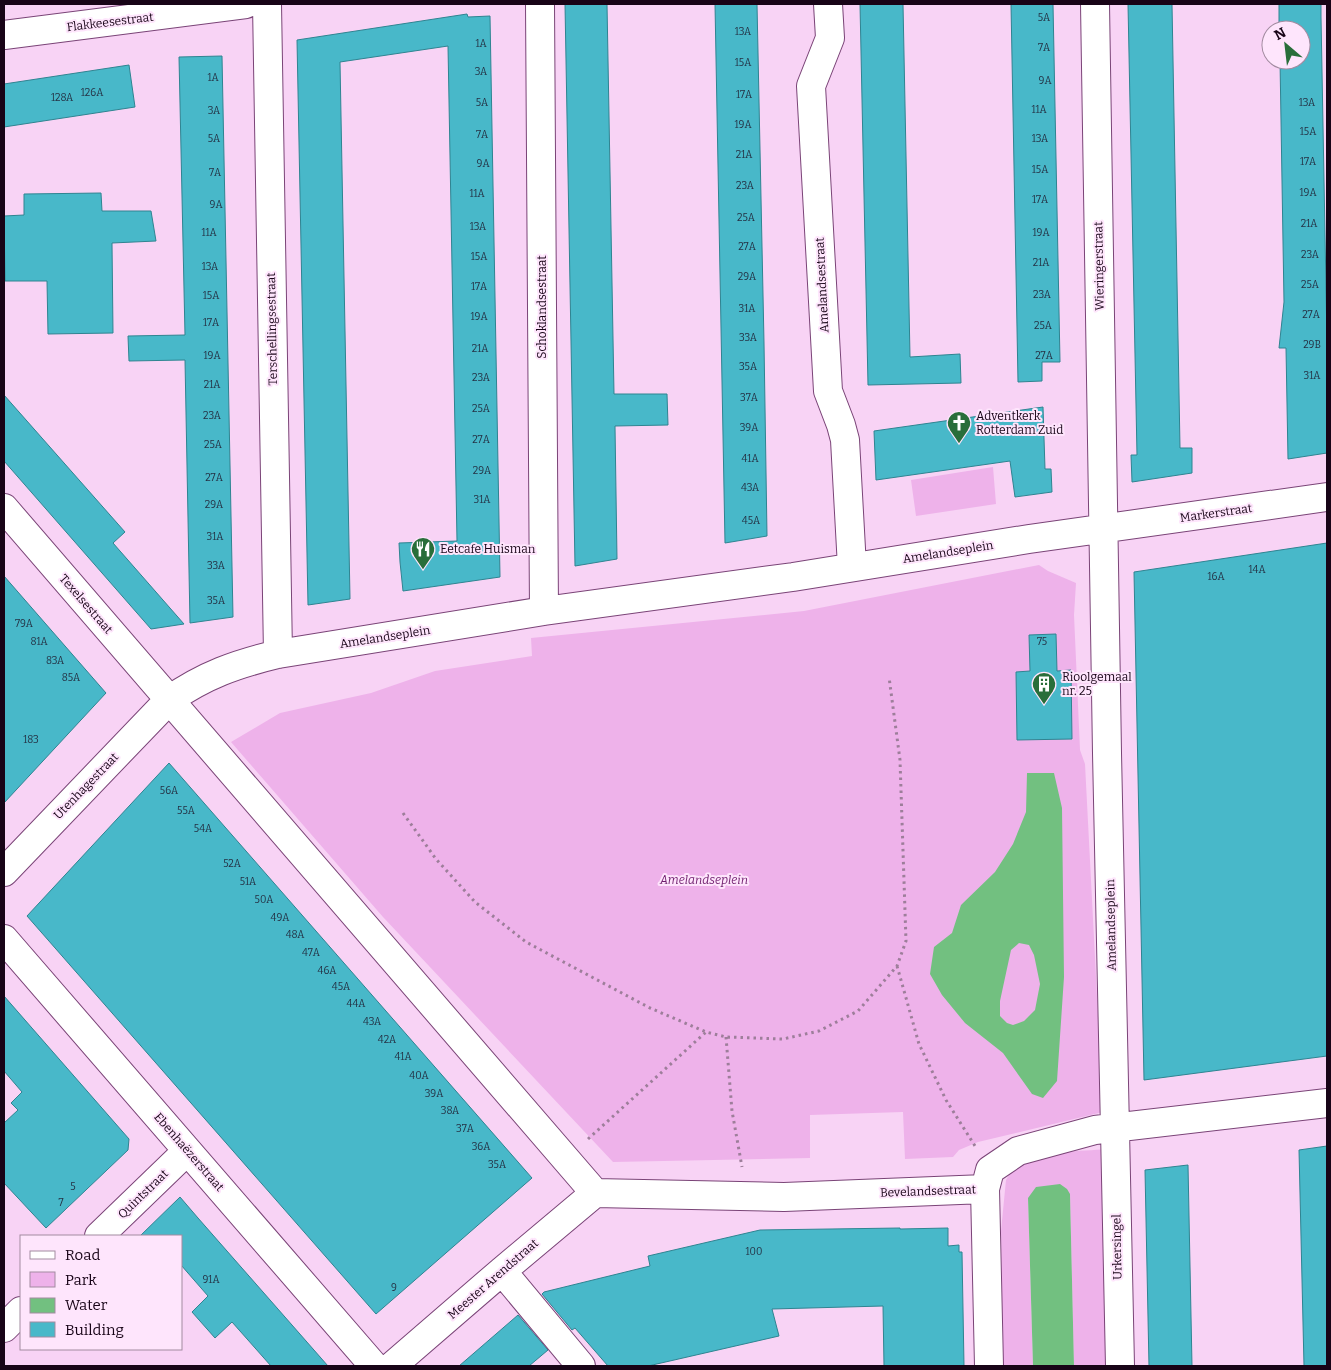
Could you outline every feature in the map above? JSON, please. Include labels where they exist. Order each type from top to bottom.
[{"type":"street","name":"Flakkeesestraat","points":[[4,36],[246,4]]},
{"type":"street","name":"Terschellingsestraat","points":[[267,4],[278,654]]},
{"type":"street","name":"Schoklandsestraat","points":[[540,4],[544,611]]},
{"type":"street","name":"Amelandsestraat","points":[[828,4],[830,38],[811,86],[828,391],[845,440],[852,567]]},
{"type":"street","name":"Wieringerstraat","points":[[1095,4],[1104,528]]},
{"type":"street","name":"Markerstraat","points":[[1104,528],[1327,497]]},
{"type":"street","name":"Texelsestraat","points":[[4,508],[169,700]]},
{"type":"street","name":"Amelandseplein","points":[[169,700],[220,671],[240,663],[278,654],[544,611],[792,577],[1104,528],[1114,1128]]},
{"type":"street","name":"Utenhagestraat","points":[[4,872],[169,700]]},
{"type":"street","points":[[169,700],[595,1193]]},
{"type":"street","name":"Ebenhaëzerstraat","points":[[4,939],[374,1366]]},
{"type":"street","points":[[989,1366],[988,1179],[1018,1151],[1094,1130],[1327,1103]]},
{"type":"street","name":"Urkersingel","points":[[1114,1128],[1120,1366]]},
{"type":"street","name":"Quintstraat","points":[[100,1235],[187,1151]]},
{"type":"street","name":"Bevelandsestraat","points":[[595,1193],[784,1197],[988,1179]]},
{"type":"street","name":"Meester Arendstraat","points":[[392,1366],[595,1193]]},
{"type":"street","points":[[502,1271],[581,1366]]},
{"type":"street","points":[[4,1328],[20,1312]]},
{"type":"path","points":[[404,813],[436,859],[475,902],[526,942],[650,1008],[706,1032],[726,1036],[783,1039],[819,1031],[858,1010],[898,966],[906,941],[900,760],[889,677]]},
{"type":"path","points":[[898,966],[919,1044],[988,1179]]},
{"type":"path","points":[[565,1160],[706,1032]]},
{"type":"path","points":[[726,1036],[732,1111],[748,1197]]},
{"type":"green space","points":[[993,467],[996,504],[916,516],[911,480]]},
{"type":"green space","name":"Amelandseplein","points":[[1039,565],[1076,583],[1074,615],[1080,750],[1085,764],[1103,1112],[978,1142],[959,1150],[953,1157],[905,1159],[903,1112],[810,1115],[810,1158],[613,1162],[383,917],[231,742],[280,713],[371,693],[435,671],[532,656],[531,638],[804,611]]},
{"type":"green space","points":[[1107,1149],[1112,1366],[1074,1366],[1070,1194],[1028,1198],[1033,1366],[1003,1366],[1001,1231],[1006,1180],[1024,1162],[1037,1157],[1066,1152]]},
{"type":"water","points":[[1027,773],[1054,773],[1062,808],[1064,977],[1057,1081],[1043,1098],[1032,1094],[1003,1053],[965,1023],[942,995],[930,974],[934,947],[952,933],[961,905],[995,872],[1013,844],[1026,812]],"holes":[[[1019,943],[1029,945],[1034,955],[1040,984],[1035,1010],[1024,1021],[1013,1025],[1007,1023],[1000,1016],[1000,1001],[1011,950]]]},
{"type":"water","points":[[1060,1184],[1070,1194],[1074,1366],[1033,1366],[1028,1198],[1036,1187]]},
{"type":"building","points":[[565,4],[607,4],[614,394],[667,394],[668,425],[615,426],[617,559],[575,566]]},
{"type":"building","points":[[715,4],[757,4],[764,343],[767,536],[725,543]]},
{"type":"building","points":[[860,4],[903,4],[910,357],[960,354],[961,383],[868,385]]},
{"type":"building","points":[[1011,4],[1053,4],[1060,362],[1042,362],[1042,381],[1018,382]]},
{"type":"building","points":[[1128,4],[1172,4],[1180,448],[1192,448],[1192,473],[1132,482],[1131,455],[1137,455]]},
{"type":"building","points":[[1279,4],[1321,4],[1327,453],[1288,459],[1286,348],[1279,348],[1284,302],[1280,70],[1311,70],[1311,20],[1279,20]]},
{"type":"building","points":[[467,14],[468,17],[490,16],[500,577],[403,591],[400,562],[399,543],[457,541],[448,46],[340,62],[350,599],[308,605],[297,40]]},
{"type":"building","points":[[222,56],[233,617],[190,623],[185,360],[129,361],[128,336],[185,335],[179,57]]},
{"type":"building","points":[[129,65],[135,107],[4,127],[4,84]]},
{"type":"building","points":[[101,193],[102,211],[151,211],[156,241],[112,243],[113,333],[48,334],[47,281],[5,281],[4,216],[24,215],[24,194]]},
{"type":"building","points":[[4,395],[125,532],[113,543],[184,624],[151,629],[4,461]]},
{"type":"building","name":"Adventkerk Rotterdam Zuid","points":[[1043,407],[1045,469],[1051,469],[1052,492],[1015,497],[1010,461],[876,480],[874,431]]},
{"type":"building","points":[[1327,543],[1327,1056],[1144,1080],[1134,572]]},
{"type":"building","points":[[4,576],[106,693],[4,803]]},
{"type":"building","name":"Rioolgemaal nr. 25","points":[[1056,634],[1057,671],[1071,670],[1072,739],[1017,740],[1016,672],[1030,671],[1029,635]]},
{"type":"building","points":[[169,763],[532,1178],[376,1314],[27,916]]},
{"type":"building","points":[[4,996],[129,1139],[128,1150],[46,1228],[4,1183],[4,1123],[18,1110],[11,1103],[22,1092],[4,1071]]},
{"type":"building","points":[[1327,1146],[1327,1366],[1304,1366],[1299,1150]]},
{"type":"building","points":[[1188,1165],[1192,1366],[1149,1366],[1145,1170]]},
{"type":"building","points":[[180,1197],[328,1366],[271,1366],[232,1322],[215,1338],[192,1312],[208,1296],[182,1266],[182,1235],[141,1235]]},
{"type":"building","points":[[948,1228],[948,1246],[959,1245],[959,1252],[962,1252],[964,1366],[884,1366],[883,1306],[772,1309],[779,1336],[648,1366],[608,1366],[575,1328],[572,1330],[542,1294],[650,1266],[648,1256],[760,1230]]},
{"type":"building","points":[[518,1315],[548,1350],[529,1366],[459,1366]]},
{"type":"place","name":"Adventkerk Rotterdam Zuid","points":[[959,444]]},
{"type":"place","name":"Eetcafe Huisman","points":[[423,570]]},
{"type":"place","name":"Rioolgemaal nr. 25","points":[[1044,705]]}]
